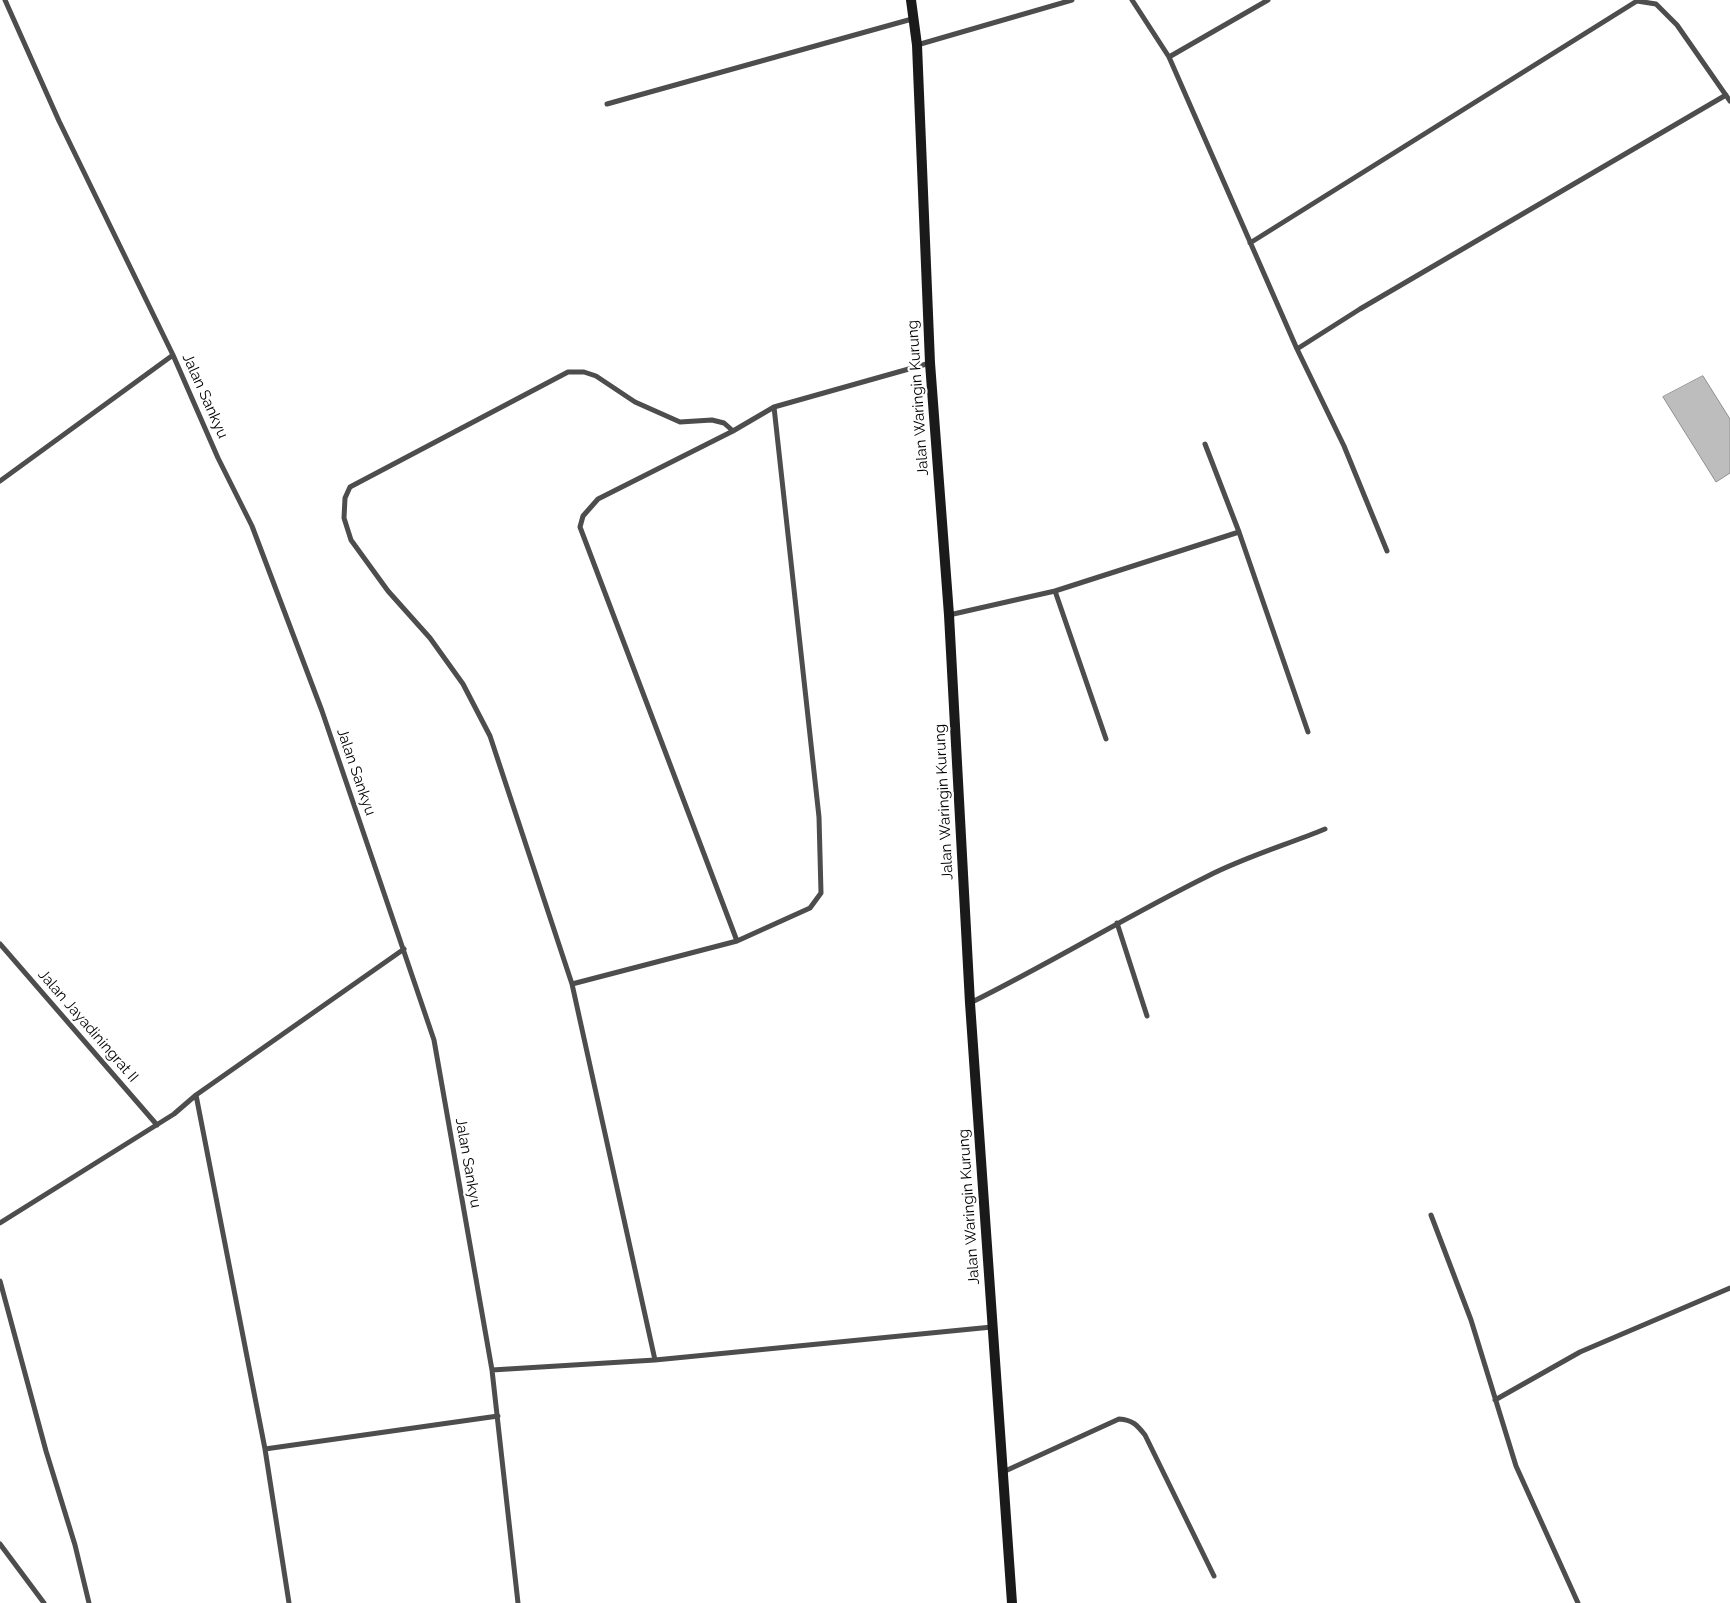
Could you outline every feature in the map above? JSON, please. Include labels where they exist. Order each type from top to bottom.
[{"type":"street","name":"Jalan Sankyu","points":[[5,0],[59,122],[173,355],[218,458],[252,526],[322,711],[434,1040],[492,1370],[518,1603]]},
{"type":"street","name":"Jalan Waringin Kurung","points":[[911,0],[912,19],[917,45],[930,363],[949,615],[970,1003],[1012,1603]]},
{"type":"street","points":[[917,45],[1072,0]]},
{"type":"street","points":[[1132,0],[1169,57],[1297,349],[1344,446],[1387,551]]},
{"type":"street","points":[[1169,57],[1268,0]]},
{"type":"street","points":[[1250,243],[1637,1],[1656,4],[1677,25],[1728,98],[1360,309],[1297,349]]},
{"type":"street","points":[[606,104],[912,19]]},
{"type":"street","points":[[0,482],[173,355]]},
{"type":"street","points":[[737,941],[580,527],[583,516],[598,499],[733,431],[774,408],[930,363]]},
{"type":"street","points":[[655,1360],[572,984],[490,736],[463,684],[430,638],[388,591],[351,540],[344,518],[345,498],[350,487],[568,372],[584,372],[596,376],[635,402],[680,422],[712,420],[724,423],[733,431]]},
{"type":"street","points":[[572,984],[737,941],[810,908],[821,893],[819,817],[774,408]]},
{"type":"street","points":[[1205,444],[1308,732]]},
{"type":"street","points":[[949,615],[1055,591],[1238,532]]},
{"type":"street","points":[[1055,591],[1106,739]]},
{"type":"street","points":[[970,1003],[1053,961],[1117,923],[1210,874],[1325,829]]},
{"type":"street","points":[[1117,923],[1147,1016]]},
{"type":"street","name":"Jalan Jayadiningrat II","points":[[0,944],[157,1125]]},
{"type":"street","points":[[0,1223],[157,1125],[196,1095],[404,949]]},
{"type":"street","points":[[196,1095],[266,1450],[290,1603]]},
{"type":"street","points":[[1431,1215],[1471,1320],[1516,1466],[1578,1603]]},
{"type":"street","points":[[0,1281],[46,1452],[75,1545],[89,1603]]},
{"type":"street","points":[[1495,1400],[1580,1352],[1730,1288]]},
{"type":"street","points":[[492,1370],[655,1360],[993,1327]]},
{"type":"street","points":[[266,1450],[498,1416]]},
{"type":"street","points":[[1002,1473],[1119,1420],[1128,1420],[1136,1423],[1145,1435],[1214,1576]]},
{"type":"street","points":[[0,1544],[44,1603]]},
{"type":"building","points":[[1703,376],[1730,419],[1730,473],[1716,482],[1663,397]]}]
